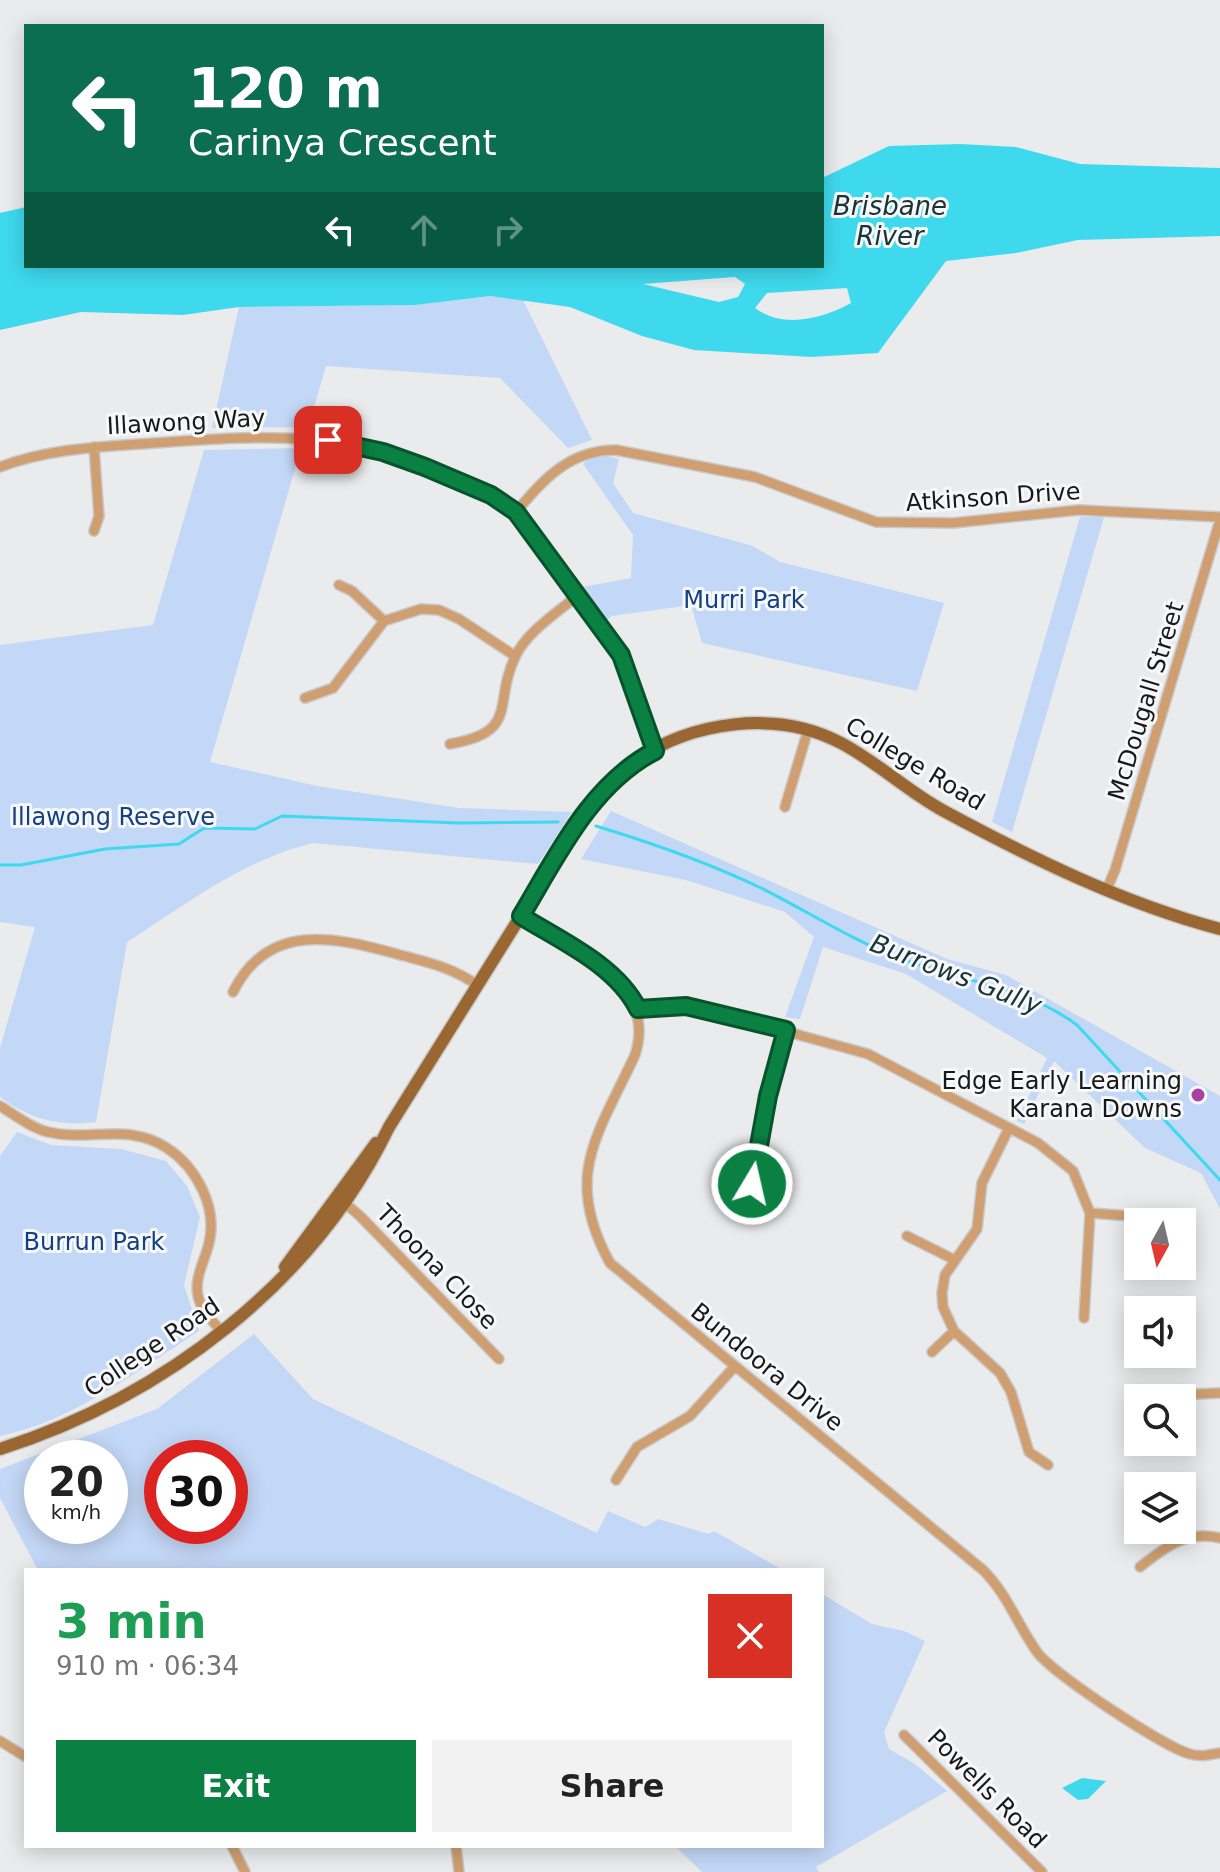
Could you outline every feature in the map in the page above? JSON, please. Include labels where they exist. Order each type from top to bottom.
[{"type":"main road","name":"College Road","points":[[0,1449],[101,1409],[134,1391],[221,1331],[302,1260],[341,1200],[369,1168],[389,1127],[590,805],[634,762],[671,740],[728,725],[767,723],[808,730],[838,741],[871,760],[940,809],[1106,891],[1137,905],[1220,929]]},
{"type":"street","name":"Illawong Way","points":[[0,467],[53,451],[269,436],[345,442],[425,467],[491,495],[516,512],[621,655],[655,751]]},
{"type":"street","points":[[94,447],[99,516],[94,531]]},
{"type":"street","name":"Atkinson Drive","points":[[516,512],[558,467],[594,450],[616,450],[755,477],[876,522],[953,523],[1079,510],[1220,519]]},
{"type":"street","name":"McDougall Street","points":[[1106,891],[1125,840],[1220,519]]},
{"type":"street","points":[[339,585],[360,598],[384,621]]},
{"type":"street","points":[[450,744],[477,740],[492,730],[502,712],[515,656],[532,634],[578,595]]},
{"type":"street","points":[[305,698],[333,688],[384,621],[401,613],[439,610],[515,656]]},
{"type":"street","points":[[785,807],[808,730]]},
{"type":"street","points":[[521,916],[605,970],[623,985],[638,1009],[686,1006],[868,1054],[1038,1143],[1073,1171],[1090,1213],[1084,1318]]},
{"type":"street","points":[[233,992],[244,971],[264,955],[293,941],[317,938],[343,940],[457,971],[477,985]]},
{"type":"street","name":"Bundoora Drive","points":[[638,1009],[641,1025],[635,1055],[594,1144],[586,1171],[587,1210],[610,1263],[983,1570],[1009,1599],[1037,1652],[1067,1680],[1185,1753],[1220,1753]]},
{"type":"street","points":[[752,1184],[768,1096],[786,1030]]},
{"type":"street","points":[[0,1106],[46,1132],[132,1133],[165,1147],[186,1164],[211,1215],[209,1242],[197,1279],[198,1295],[204,1311],[221,1331]]},
{"type":"street","points":[[1009,1128],[982,1183],[977,1229],[945,1275],[942,1293],[947,1320],[954,1331],[1000,1373],[1011,1392],[1029,1452],[1048,1465]]},
{"type":"street","name":"Thoona Close","points":[[341,1200],[499,1359]]},
{"type":"street","points":[[1090,1213],[1124,1215]]},
{"type":"street","points":[[907,1236],[955,1260]]},
{"type":"street","points":[[932,1352],[954,1331]]},
{"type":"street","points":[[616,1480],[637,1447],[690,1416],[735,1366]]},
{"type":"street","points":[[1196,1394],[1220,1393]]},
{"type":"street","points":[[1140,1567],[1184,1538],[1208,1535],[1220,1538]]},
{"type":"street","name":"Powells Road","points":[[904,1735],[1042,1872]]},
{"type":"street","points":[[0,1741],[24,1756]]},
{"type":"street","points":[[233,1848],[245,1872]]},
{"type":"street","points":[[456,1848],[459,1872]]},
{"type":"green space","points":[[490,296],[523,300],[592,440],[568,448],[500,378],[326,366],[308,427],[212,428],[239,307],[415,305]]},
{"type":"green space","name":"Illawong Reserve","points":[[301,448],[210,762],[317,786],[459,808],[572,812],[538,864],[314,843],[240,871],[127,942],[96,1122],[57,1122],[34,1116],[0,1097],[0,1048],[35,927],[0,922],[0,645],[153,625],[204,450]]},
{"type":"green space","name":"Murri Park","points":[[591,457],[619,459],[613,483],[633,513],[753,546],[780,562],[944,603],[917,691],[702,643],[691,605],[612,616],[607,620],[582,587],[631,578],[633,535],[583,464]]},
{"type":"green space","points":[[1080,517],[1104,517],[1012,832],[992,822]]},
{"type":"green space","points":[[611,811],[947,959],[1006,975],[1220,1096],[1220,1209],[1201,1173],[1145,1148],[1054,1061],[1024,1124],[1017,1121],[1047,1058],[906,974],[823,947],[800,1019],[785,1017],[814,937],[785,912],[686,880],[581,859]]},
{"type":"green space","name":"Burrun Park","points":[[17,1132],[51,1145],[121,1149],[166,1161],[187,1186],[200,1217],[184,1285],[199,1331],[79,1407],[27,1429],[0,1436],[0,1156]]},
{"type":"green space","points":[[254,1334],[313,1399],[597,1533],[608,1511],[645,1527],[658,1519],[709,1534],[714,1531],[779,1568],[37,1568],[24,1544],[128,1544],[128,1440],[76,1440],[157,1409]]},
{"type":"green space","points":[[24,1460],[24,1543],[0,1498],[0,1469]]},
{"type":"green space","points":[[824,1595],[872,1624],[904,1631],[925,1641],[884,1732],[889,1749],[915,1764],[947,1791],[816,1867],[819,1872],[702,1872],[677,1848],[824,1848]]},
{"type":"water","name":"Brisbane River","points":[[961,144],[1016,147],[1080,164],[1220,168],[1220,236],[1078,240],[1016,253],[946,261],[878,353],[811,357],[694,350],[642,336],[570,307],[490,296],[415,305],[239,307],[183,315],[81,312],[0,330],[0,213],[24,207],[24,268],[824,268],[824,177],[889,146]],"holes":[[[735,277],[745,284],[738,297],[719,302],[643,284]],[[847,288],[851,303],[815,317],[790,320],[755,308],[767,293]]]},
{"type":"water","points":[[1082,1778],[1106,1781],[1088,1799],[1078,1800],[1062,1788]]},
{"type":"waterway","name":"Burrows Gully","points":[[0,865],[21,865],[105,849],[179,844],[204,828],[255,829],[282,816],[458,823],[558,822]]},
{"type":"waterway","name":"Burrows Gully","points":[[596,826],[741,879],[884,952],[1015,993],[1058,1012],[1077,1025],[1220,1180]]},
{"type":"place","name":"Edge Early Learning Karana Downs","points":[[1198,1095]]},
{"type":"route","points":[[328,440],[383,452],[425,467],[491,495],[516,512],[621,655],[655,751],[634,762],[612,780],[590,805],[521,916],[605,970],[623,985],[638,1009],[686,1006],[786,1030],[768,1096],[752,1184]]}]
